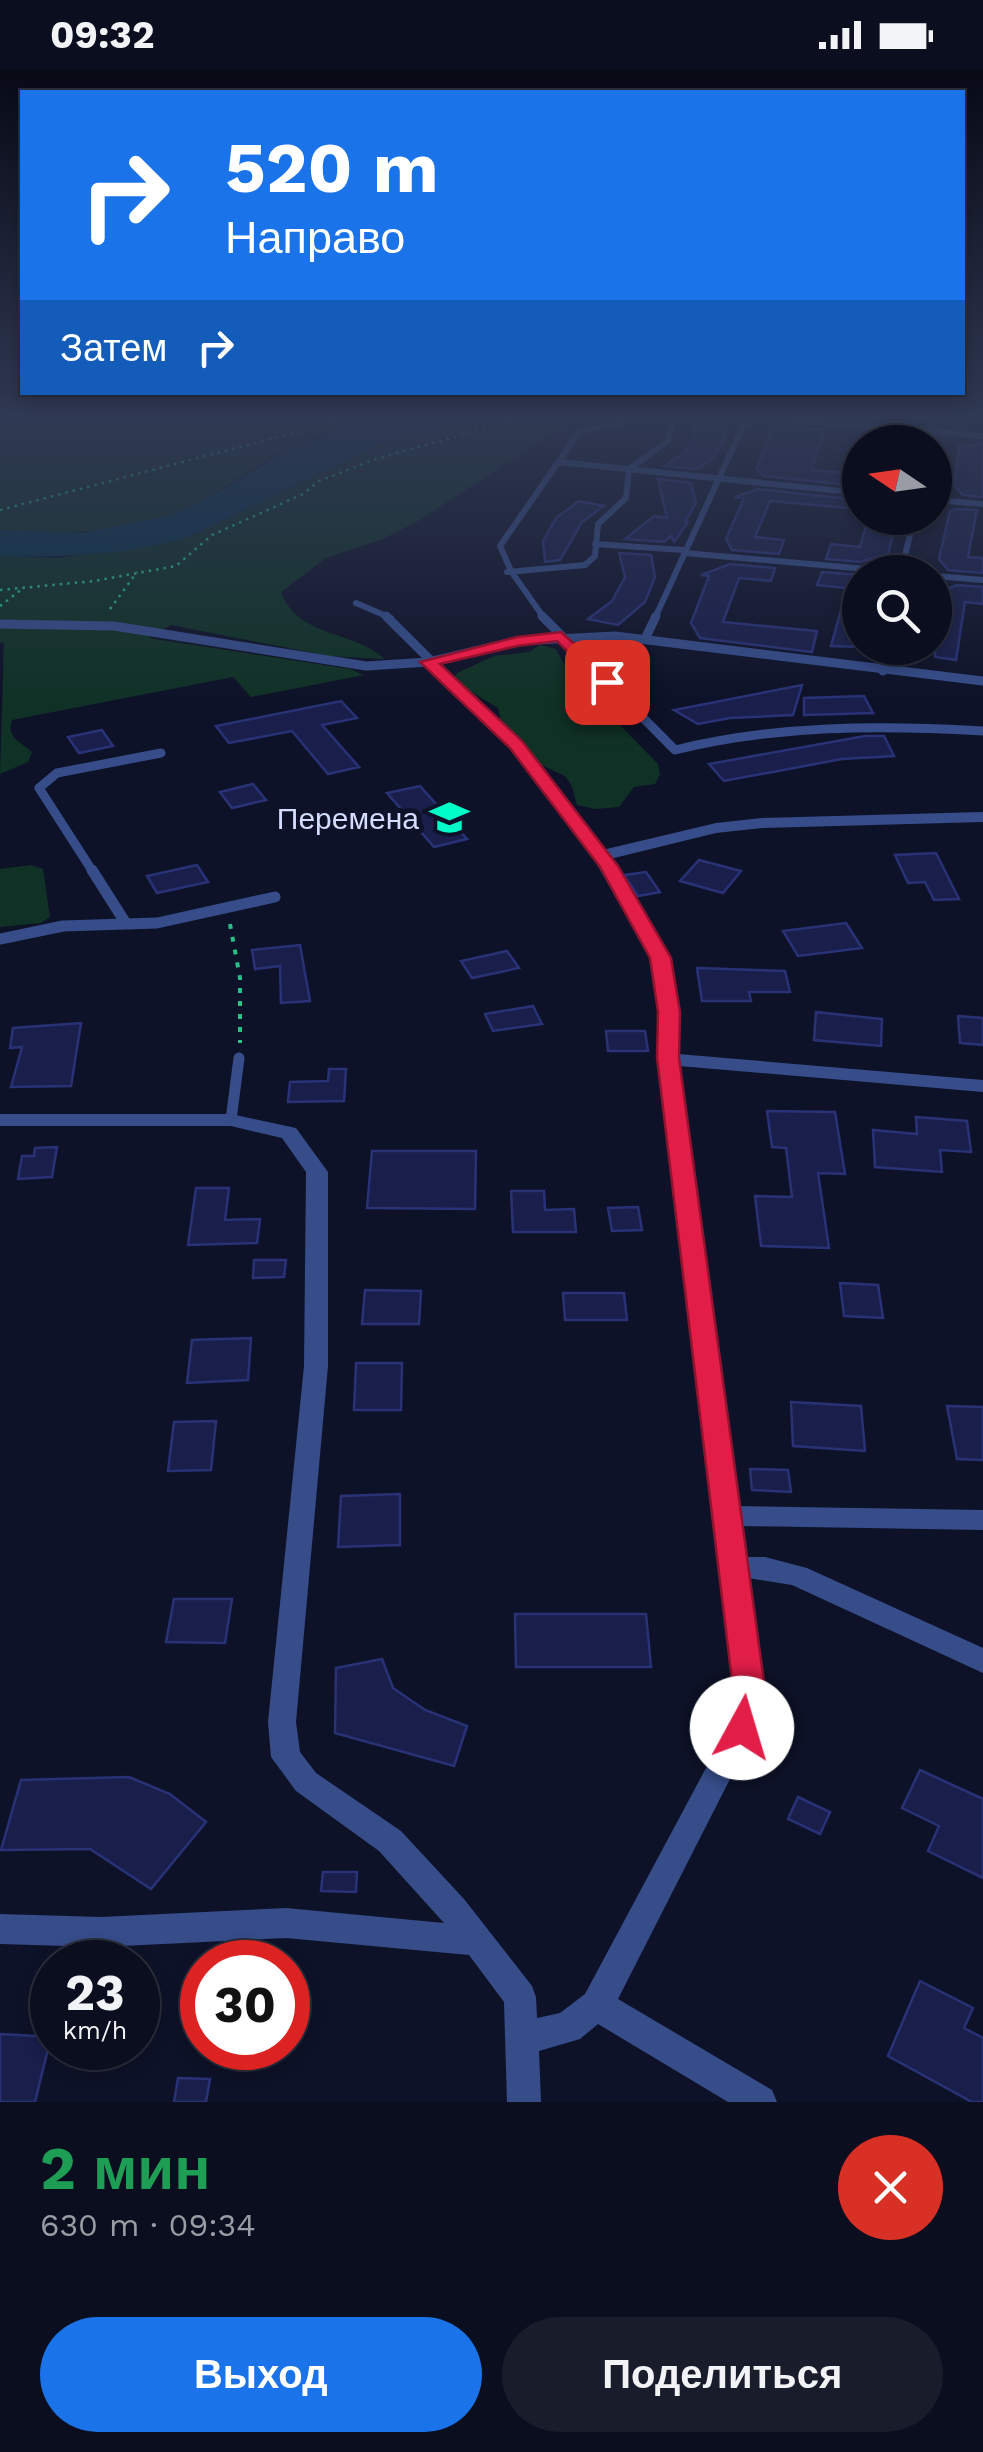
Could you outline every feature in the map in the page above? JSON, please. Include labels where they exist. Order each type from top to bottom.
[{"type":"street","points":[[525,2038],[568,2026],[597,2005],[742,1728],[749,1689],[668,1058],[669,1012],[660,958],[600,856],[716,828],[762,823],[983,817]]},
{"type":"street","points":[[668,1058],[983,1086]]},
{"type":"street","points":[[0,1120],[230,1120],[289,1132],[317,1172],[316,1366],[282,1722],[286,1757],[306,1782],[390,1841],[453,1908],[520,1997],[525,2038],[524,2102]]},
{"type":"street","points":[[728,1516],[983,1520]]},
{"type":"street","points":[[734,1567],[765,1568],[798,1576],[983,1661]]},
{"type":"street","points":[[0,1928],[102,1932],[286,1922],[477,1941]]},
{"type":"street","points":[[597,2005],[760,2102]]},
{"type":"lane","points":[[526,510],[500,546],[507,572],[561,636],[675,750],[720,737],[912,726],[983,732]]},
{"type":"lane","points":[[507,572],[585,565],[595,556],[598,524],[613,510]]},
{"type":"lane","points":[[645,639],[704,510]]},
{"type":"lane","points":[[595,544],[842,566]]},
{"type":"lane","points":[[952,577],[983,580]]},
{"type":"lane","points":[[356,603],[394,619],[428,662],[516,744],[600,856]]},
{"type":"lane","points":[[0,624],[99,625],[366,666],[428,662],[517,641],[561,636],[645,639],[983,681]]},
{"type":"lane","points":[[884,671],[885,665]]},
{"type":"lane","points":[[125,922],[39,788],[57,773],[161,753]]},
{"type":"lane","points":[[0,939],[63,926],[157,923],[274,897]]},
{"type":"lane","points":[[230,1120],[240,1058]]},
{"type":"path","points":[[0,590],[94,581],[176,566],[212,536],[271,510]]},
{"type":"path","points":[[99,625],[137,572]]},
{"type":"path","points":[[0,606],[26,586]]},
{"type":"path","points":[[227,908],[240,978],[240,1058]]},
{"type":"green space","points":[[0,510],[183,510],[112,529],[66,533],[0,530]]},
{"type":"green space","points":[[245,510],[435,510],[383,539],[326,558],[281,592],[300,618],[385,659],[329,656],[171,625],[148,638],[350,669],[364,675],[251,697],[233,677],[12,720],[13,735],[32,752],[28,762],[0,774],[4,642],[0,643],[0,556],[60,558],[189,537]]},
{"type":"green space","points":[[540,645],[556,649],[569,673],[658,764],[660,774],[655,784],[634,787],[619,807],[596,809],[577,805],[565,776],[533,761],[502,726],[498,708],[453,681],[457,673],[494,656],[529,652]]},
{"type":"green space","points":[[31,865],[43,869],[50,917],[41,923],[0,927],[0,869]]},
{"type":"water","points":[[183,510],[245,510],[189,537],[143,548],[95,554],[0,556],[0,530],[84,533]]},
{"type":"building","points":[[567,510],[599,510],[582,522],[560,560],[545,562],[543,541],[556,518]]},
{"type":"building","points":[[665,510],[692,510],[674,542],[671,536],[664,542],[625,539],[654,516],[667,518]]},
{"type":"building","points":[[739,510],[766,510],[755,537],[784,540],[779,554],[732,550],[726,539]]},
{"type":"building","points":[[952,510],[977,510],[968,557],[983,558],[983,573],[952,570],[952,555],[940,555],[944,535],[952,535]]},
{"type":"building","points":[[863,535],[893,535],[888,554],[826,559],[831,544],[860,547]]},
{"type":"building","points":[[619,553],[651,555],[655,577],[645,602],[618,625],[588,619],[612,601],[625,577]]},
{"type":"building","points":[[730,564],[775,568],[771,581],[739,578],[723,622],[817,631],[812,652],[700,638],[691,623],[709,576],[701,575]]},
{"type":"building","points":[[822,572],[842,574],[842,588],[817,585]]},
{"type":"building","points":[[952,587],[983,587],[983,604],[965,602],[956,660],[952,659]]},
{"type":"building","points":[[842,606],[842,646],[831,646]]},
{"type":"building","points":[[802,685],[793,715],[698,724],[674,710]]},
{"type":"building","points":[[864,696],[873,713],[804,715],[804,698]]},
{"type":"building","points":[[341,701],[357,718],[322,725],[359,767],[328,774],[292,731],[229,743],[216,726]]},
{"type":"building","points":[[102,730],[113,746],[79,753],[68,737]]},
{"type":"building","points":[[865,736],[884,736],[894,756],[842,759],[724,781],[709,764]]},
{"type":"building","points":[[253,784],[266,800],[232,808],[220,792]]},
{"type":"building","points":[[420,786],[467,839],[434,847],[387,793]]},
{"type":"building","points":[[936,853],[959,899],[934,900],[925,882],[908,883],[895,855]]},
{"type":"building","points":[[699,860],[741,871],[723,893],[680,881]]},
{"type":"building","points":[[197,865],[208,882],[157,893],[147,876]]},
{"type":"building","points":[[646,872],[660,892],[638,896],[624,875]]},
{"type":"building","points":[[846,923],[862,948],[798,956],[783,931]]},
{"type":"building","points":[[300,945],[310,1001],[281,1003],[280,966],[255,969],[252,950]]},
{"type":"building","points":[[507,951],[519,968],[472,978],[461,961]]},
{"type":"building","points":[[697,968],[785,971],[790,992],[749,992],[751,1001],[702,1001]]},
{"type":"building","points":[[533,1006],[542,1024],[493,1031],[485,1014]]},
{"type":"building","points":[[816,1012],[882,1019],[881,1046],[814,1040]]},
{"type":"building","points":[[958,1016],[983,1018],[983,1045],[960,1043]]},
{"type":"building","points":[[81,1023],[71,1086],[11,1087],[22,1047],[10,1048],[13,1028]]},
{"type":"building","points":[[606,1031],[645,1031],[648,1051],[608,1051]]},
{"type":"building","points":[[329,1069],[346,1069],[344,1101],[288,1102],[290,1082],[328,1081]]},
{"type":"building","points":[[767,1111],[835,1112],[845,1174],[818,1173],[829,1248],[761,1246],[755,1196],[792,1197],[786,1148],[772,1147]]},
{"type":"building","points":[[916,1117],[967,1121],[971,1152],[940,1150],[942,1172],[875,1167],[873,1130],[917,1134]]},
{"type":"building","points":[[57,1147],[52,1177],[18,1179],[22,1156],[34,1156],[35,1148]]},
{"type":"building","points":[[372,1151],[476,1151],[475,1209],[367,1208]]},
{"type":"building","points":[[196,1188],[229,1188],[225,1220],[260,1219],[257,1243],[188,1245]]},
{"type":"building","points":[[511,1191],[544,1191],[545,1210],[574,1209],[576,1232],[513,1232]]},
{"type":"building","points":[[638,1207],[642,1230],[612,1231],[608,1208]]},
{"type":"building","points":[[254,1260],[286,1260],[284,1277],[253,1278]]},
{"type":"building","points":[[840,1283],[878,1285],[883,1318],[844,1316]]},
{"type":"building","points":[[365,1290],[421,1291],[419,1324],[362,1324]]},
{"type":"building","points":[[563,1293],[624,1293],[627,1320],[565,1320]]},
{"type":"building","points":[[251,1338],[248,1380],[187,1383],[192,1340]]},
{"type":"building","points":[[356,1363],[402,1363],[401,1410],[354,1410]]},
{"type":"building","points":[[791,1402],[861,1406],[865,1451],[793,1446]]},
{"type":"building","points":[[947,1406],[983,1407],[983,1460],[957,1459]]},
{"type":"building","points":[[216,1421],[211,1470],[168,1471],[174,1422]]},
{"type":"building","points":[[750,1469],[788,1470],[791,1492],[752,1490]]},
{"type":"building","points":[[400,1494],[400,1545],[338,1547],[341,1496]]},
{"type":"building","points":[[174,1599],[232,1599],[225,1643],[166,1642]]},
{"type":"building","points":[[515,1614],[646,1614],[651,1667],[516,1667]]},
{"type":"building","points":[[382,1659],[393,1688],[425,1710],[467,1726],[454,1766],[335,1733],[336,1668]]},
{"type":"building","points":[[758,1733],[774,1740],[761,1769],[745,1762]]},
{"type":"building","points":[[920,1770],[983,1799],[983,1878],[928,1851],[939,1826],[902,1808]]},
{"type":"building","points":[[129,1777],[170,1794],[206,1822],[151,1889],[90,1849],[1,1850],[21,1780]]},
{"type":"building","points":[[798,1797],[830,1812],[820,1834],[788,1819]]},
{"type":"building","points":[[323,1872],[357,1872],[356,1892],[321,1891]]},
{"type":"building","points":[[920,1981],[973,2008],[964,2028],[983,2038],[983,2102],[972,2102],[888,2056]]},
{"type":"building","points":[[0,2034],[30,2036],[30,2070],[43,2070],[35,2102],[0,2102]]},
{"type":"building","points":[[178,2078],[210,2079],[206,2102],[174,2102]]},
{"type":"place","name":"Перемена","points":[[449,818]]},
{"type":"route","points":[[607,682],[561,636],[517,641],[428,662],[516,744],[608,866],[660,958],[669,1012],[668,1058],[749,1689],[742,1728]]}]
